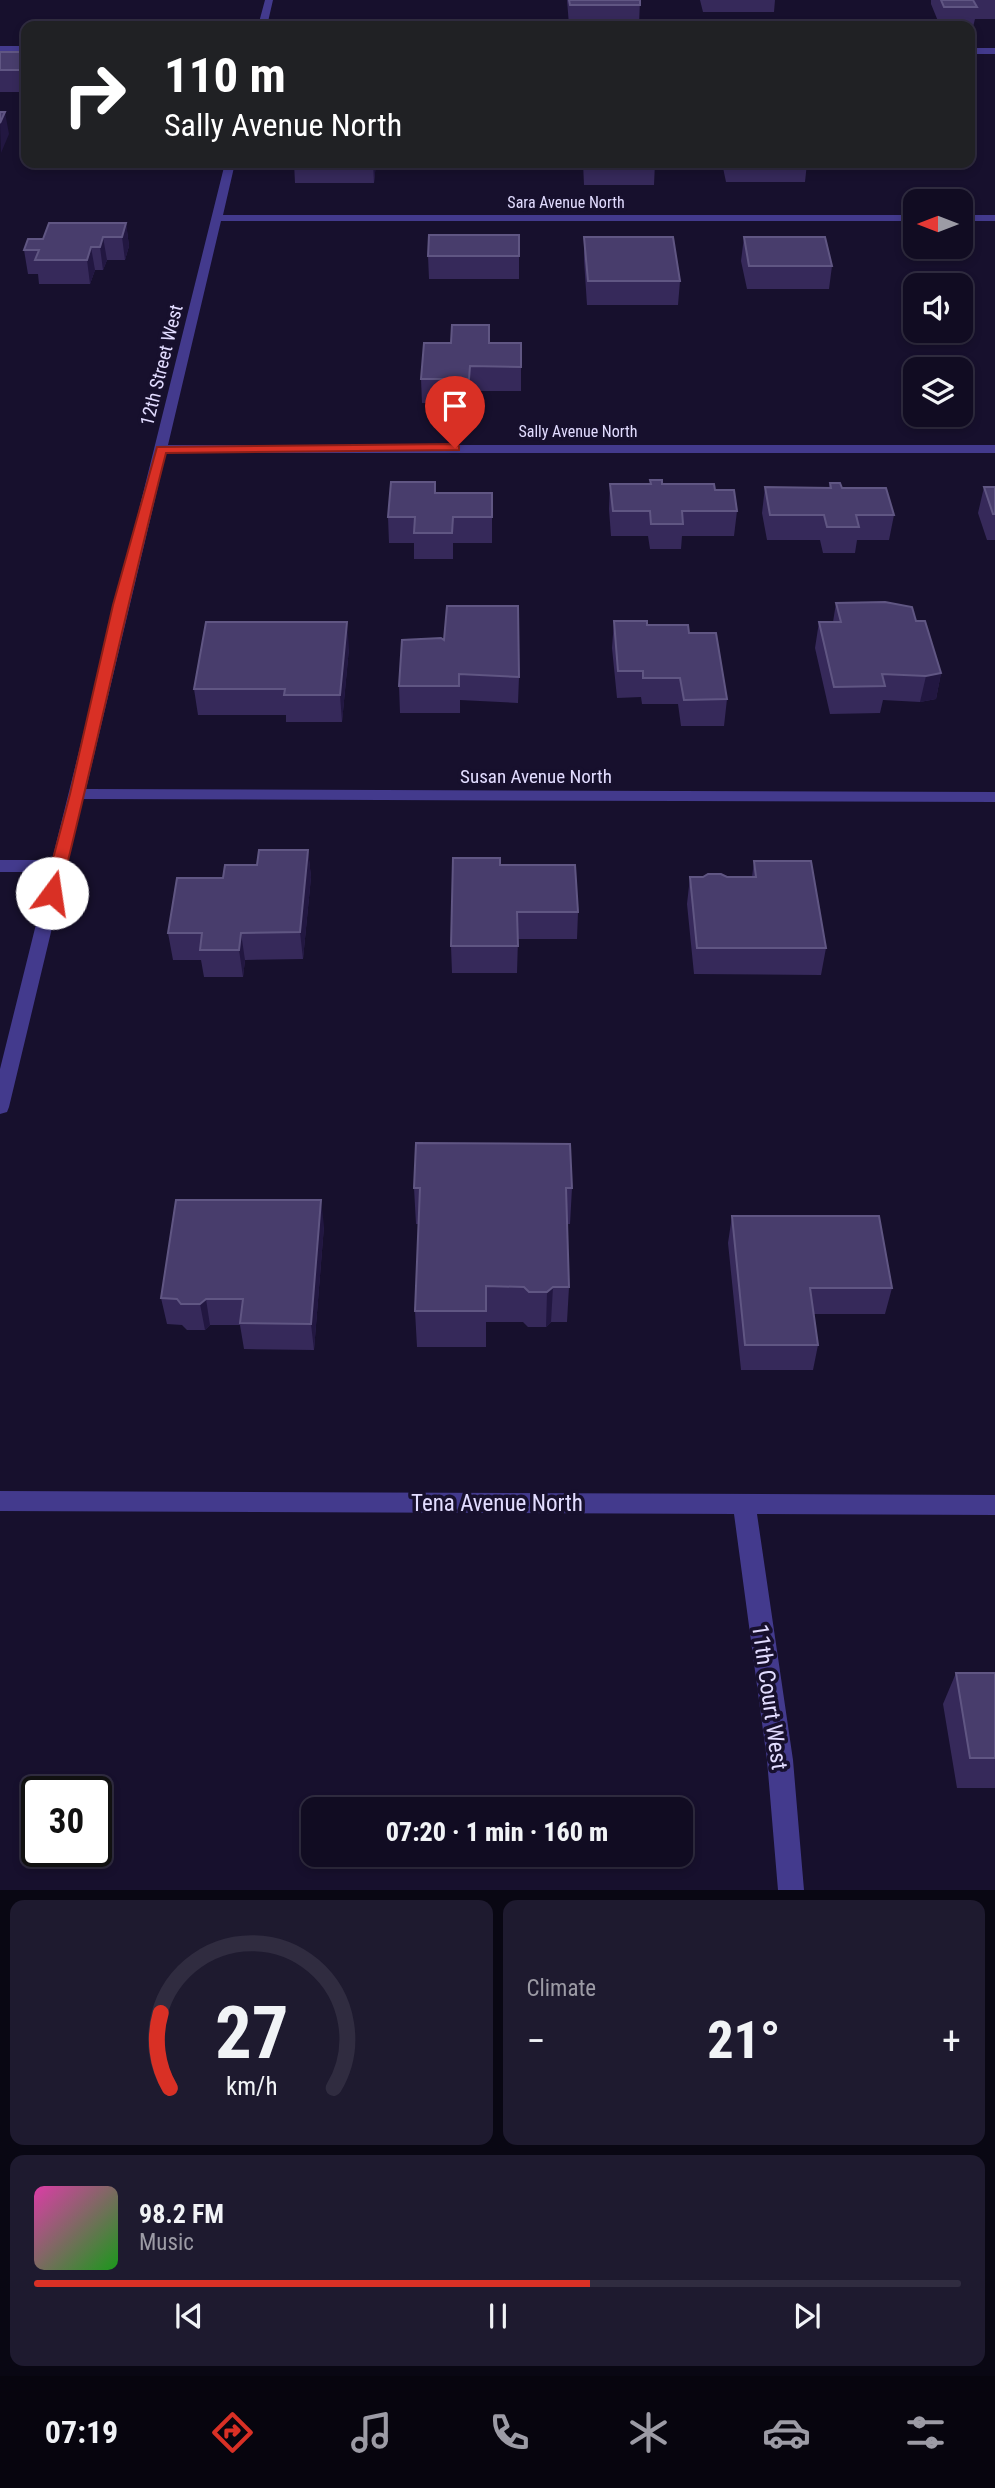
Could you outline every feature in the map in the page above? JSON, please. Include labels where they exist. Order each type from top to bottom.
[{"type":"street","points":[[263,21],[269,0]]},
{"type":"street","points":[[0,49],[21,49]]},
{"type":"street","points":[[975,51],[995,51]]},
{"type":"street","name":"12th Street West","points":[[0,1107],[78,794],[120,605],[229,168]]},
{"type":"street","name":"Sara Avenue North","points":[[217,218],[903,218]]},
{"type":"street","points":[[973,218],[995,218]]},
{"type":"street","name":"Sally Avenue North","points":[[161,449],[995,449]]},
{"type":"street","name":"Susan Avenue North","points":[[78,794],[995,797]]},
{"type":"street","points":[[0,866],[58,866]]},
{"type":"street","name":"Tena Avenue North","points":[[0,1501],[995,1505]]},
{"type":"street","name":"11th Court West","points":[[744,1505],[779,1760],[791,1889]]},
{"type":"building","points":[[569,0],[640,0],[640,5],[570,5]]},
{"type":"building","points":[[941,0],[973,0],[977,7],[944,7]]},
{"type":"building","points":[[0,52],[21,52],[21,70],[0,70]]},
{"type":"building","points":[[49,223],[126,223],[122,237],[103,237],[100,247],[91,247],[87,260],[35,260],[39,250],[24,250],[28,239],[43,239]]},
{"type":"building","points":[[429,235],[519,235],[519,256],[428,256]]},
{"type":"building","points":[[584,237],[673,237],[680,281],[588,281]]},
{"type":"building","points":[[744,237],[825,237],[832,266],[749,266]]},
{"type":"building","points":[[452,325],[489,325],[489,343],[521,343],[521,367],[470,366],[469,379],[421,379],[424,343],[451,343]]},
{"type":"building","points":[[650,480],[662,480],[662,484],[714,484],[715,490],[734,490],[737,511],[682,511],[683,524],[651,524],[650,511],[613,511],[610,484],[651,484]]},
{"type":"building","points":[[391,482],[435,482],[435,493],[492,493],[492,517],[453,517],[452,533],[414,533],[415,517],[388,517]]},
{"type":"building","points":[[830,483],[840,483],[842,488],[886,488],[894,515],[856,515],[859,527],[827,527],[824,515],[770,515],[765,487],[831,488]]},
{"type":"building","points":[[984,487],[995,487],[995,514],[993,514]]},
{"type":"building","points":[[885,602],[912,607],[916,621],[925,621],[941,673],[926,676],[882,674],[885,686],[834,687],[819,622],[841,622],[836,603]]},
{"type":"building","points":[[447,606],[518,606],[519,677],[459,674],[459,686],[399,686],[402,640],[444,640]]},
{"type":"building","points":[[614,621],[647,621],[647,625],[688,625],[689,633],[716,633],[727,699],[684,700],[680,678],[643,678],[643,671],[618,671]]},
{"type":"building","points":[[206,622],[347,622],[340,695],[284,695],[285,689],[194,689]]},
{"type":"building","points":[[259,850],[308,850],[300,932],[241,933],[239,950],[200,950],[202,933],[168,933],[177,878],[223,878],[225,865],[257,865]]},
{"type":"building","points":[[453,858],[500,858],[500,865],[575,865],[578,912],[517,912],[518,946],[451,946]]},
{"type":"building","points":[[754,861],[811,861],[826,948],[697,948],[690,877],[721,874],[727,877],[756,877]]},
{"type":"building","points":[[416,1143],[570,1144],[572,1188],[566,1188],[569,1287],[553,1287],[547,1292],[529,1292],[524,1287],[486,1286],[486,1311],[415,1311],[420,1188],[414,1188]]},
{"type":"building","points":[[176,1200],[321,1200],[311,1324],[240,1323],[243,1299],[206,1299],[200,1304],[181,1304],[177,1299],[161,1298]]},
{"type":"building","points":[[732,1216],[879,1216],[892,1288],[810,1288],[818,1345],[745,1345]]},
{"type":"building","points":[[956,1673],[995,1673],[995,1758],[970,1758]]},
{"type":"route","points":[[52,893],[78,794],[120,605],[161,449],[455,448]]}]
